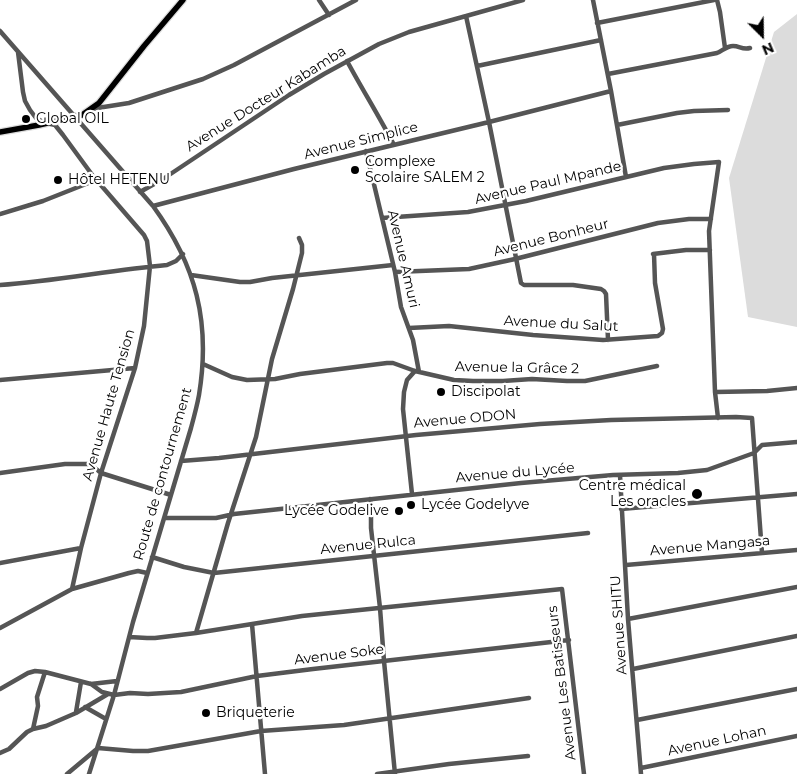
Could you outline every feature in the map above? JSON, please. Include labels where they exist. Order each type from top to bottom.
[{"type":"main road","points":[[0,132],[74,117],[90,110],[99,102],[180,1]]},
{"type":"street","points":[[319,0],[329,15]]},
{"type":"street","points":[[90,110],[139,100],[203,79],[234,65],[356,0]]},
{"type":"street","name":"Avenue Docteur Kabamba","points":[[140,192],[163,179],[289,95],[379,44],[396,37],[523,0]]},
{"type":"street","points":[[593,0],[626,177]]},
{"type":"street","points":[[597,23],[715,0],[720,12],[725,48]]},
{"type":"street","points":[[466,16],[489,122],[515,259],[522,285],[573,285],[597,288],[604,291],[606,294],[608,340]]},
{"type":"street","name":"Route de contournement","points":[[0,32],[164,221],[183,254],[191,275],[200,308],[203,330],[203,364],[199,396],[191,428],[128,637],[114,695],[89,774]]},
{"type":"street","points":[[477,66],[601,40]]},
{"type":"street","points":[[608,74],[717,53],[725,48],[734,46],[742,49],[750,48]]},
{"type":"street","name":"Avenue Haute Tension","points":[[18,52],[23,92],[30,110],[36,118],[55,126],[64,134],[96,180],[144,235],[150,266],[144,326],[134,368],[101,473],[72,589]]},
{"type":"street","points":[[347,61],[394,145]]},
{"type":"street","name":"Avenue Simplice","points":[[152,206],[611,91]]},
{"type":"street","points":[[617,125],[677,113],[728,110]]},
{"type":"street","name":"Avenue Amuri","points":[[366,151],[395,272],[401,307],[416,353],[417,372]]},
{"type":"street","name":"Avenue Paul Mpande","points":[[382,218],[468,212],[526,201],[678,165],[719,162],[711,219]]},
{"type":"street","points":[[0,214],[43,201],[96,180]]},
{"type":"street","name":"Avenue Bonheur","points":[[395,272],[469,269],[658,223],[688,219],[711,219]]},
{"type":"street","points":[[711,219],[709,231],[715,392],[718,418]]},
{"type":"street","points":[[196,633],[256,437],[272,359],[296,276],[302,246],[299,238]]},
{"type":"street","name":"Avenue du Salut","points":[[409,328],[449,326],[533,336],[608,340],[658,336],[662,333],[655,283],[654,254],[686,250],[710,250]]},
{"type":"street","points":[[0,285],[171,264],[183,254]]},
{"type":"street","points":[[191,275],[250,282],[393,265]]},
{"type":"street","name":"Avenue la Grâce 2","points":[[203,364],[232,377],[247,380],[275,379],[300,374],[393,363],[417,372],[454,380],[503,381],[532,378],[567,382],[657,366]]},
{"type":"street","points":[[0,380],[134,368]]},
{"type":"street","points":[[412,494],[403,409],[407,380],[417,372]]},
{"type":"street","points":[[715,392],[797,388]]},
{"type":"street","name":"Avenue ODON","points":[[181,461],[250,455],[406,436],[540,424],[736,417],[752,418],[754,452]]},
{"type":"street","name":"Avenue du Lycée","points":[[164,518],[216,518],[521,483],[707,470],[754,452],[762,445],[797,442]]},
{"type":"street","points":[[754,452],[762,553]]},
{"type":"street","points":[[0,473],[58,465],[90,464],[101,473],[171,495]]},
{"type":"street","name":"Avenue SHITU","points":[[620,475],[628,619],[641,774]]},
{"type":"street","points":[[621,509],[797,494]]},
{"type":"street","points":[[370,499],[372,512],[371,528],[395,773]]},
{"type":"street","name":"Avenue Rulca","points":[[152,557],[184,567],[214,573],[588,533]]},
{"type":"street","points":[[0,563],[81,548]]},
{"type":"street","name":"Avenue Mangasa","points":[[626,565],[797,550]]},
{"type":"street","points":[[0,628],[72,589],[138,571],[148,573]]},
{"type":"street","points":[[628,619],[797,587]]},
{"type":"street","name":"Avenue Les Batisseurs","points":[[380,608],[562,589],[584,774]]},
{"type":"street","points":[[128,637],[147,638],[196,633],[302,616],[380,608]]},
{"type":"street","points":[[252,624],[265,774]]},
{"type":"street","points":[[633,670],[797,636]]},
{"type":"street","name":"Avenue Soke","points":[[90,684],[102,692],[114,695],[182,692],[257,676],[313,668],[569,640]]},
{"type":"street","points":[[0,689],[35,671],[90,684],[116,681]]},
{"type":"street","points":[[33,729],[38,706],[37,697],[45,672]]},
{"type":"street","points":[[76,713],[81,682]]},
{"type":"street","points":[[637,720],[797,689]]},
{"type":"street","points":[[0,753],[10,749],[27,732],[76,713],[108,694]]},
{"type":"street","points":[[67,774],[98,748],[133,752],[261,731],[344,725],[529,698]]},
{"type":"street","points":[[86,707],[106,719]]},
{"type":"street","name":"Avenue Lohan","points":[[641,768],[797,736]]},
{"type":"street","points":[[377,774],[528,756]]},
{"type":"shaded area","points":[[797,14],[797,327],[748,317],[729,178],[774,32]]},
{"type":"place","name":"Global OIL","points":[[26,119]]},
{"type":"place","name":"Complexe Scolaire SALEM 2","points":[[355,170]]},
{"type":"place","name":"Hôtel HETENU","points":[[58,180]]},
{"type":"place","name":"Discipolat","points":[[441,392]]},
{"type":"place","name":"Centre médical Les oracles","points":[[697,494]]},
{"type":"place","name":"Lycée Godelyve","points":[[411,505]]},
{"type":"place","name":"Lycée Godelive","points":[[399,511]]},
{"type":"place","name":"Briqueterie","points":[[206,713]]}]
